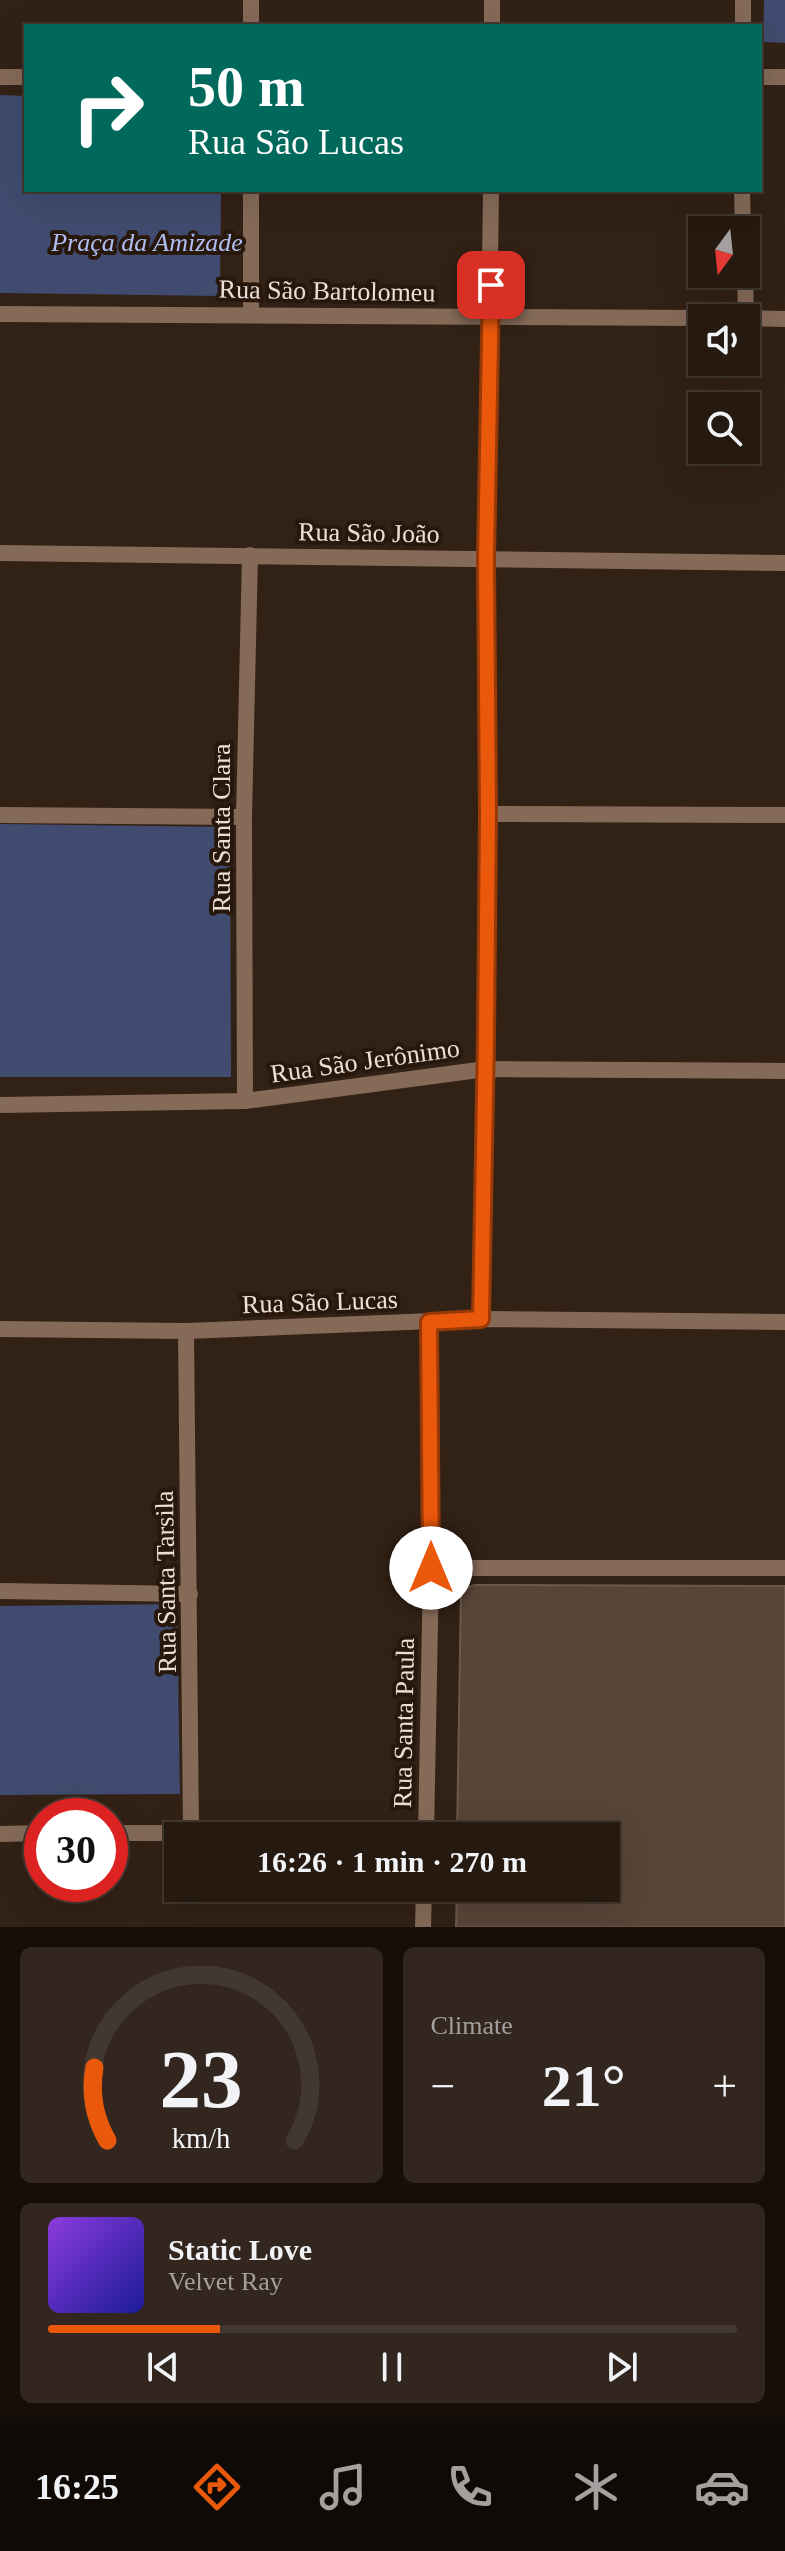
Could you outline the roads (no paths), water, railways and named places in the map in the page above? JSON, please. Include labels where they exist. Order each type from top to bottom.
[{"type":"street","points":[[251,0],[251,24]]},
{"type":"street","points":[[492,0],[492,24]]},
{"type":"street","points":[[743,0],[743,24]]},
{"type":"street","points":[[0,77],[24,77]]},
{"type":"street","points":[[762,77],[785,77]]},
{"type":"street","points":[[251,192],[251,314]]},
{"type":"street","points":[[481,1319],[486,1069],[486,559],[491,192]]},
{"type":"street","points":[[742,192],[743,216]]},
{"type":"street","name":"Rua São Bartolomeu","points":[[0,314],[688,318]]},
{"type":"street","points":[[760,318],[785,319]]},
{"type":"street","name":"Rua São João","points":[[0,553],[785,563]]},
{"type":"street","name":"Rua Santa Clara","points":[[245,1101],[244,817],[250,555]]},
{"type":"street","points":[[488,814],[785,815]]},
{"type":"street","points":[[0,815],[244,817]]},
{"type":"street","name":"Rua São Jerônimo","points":[[0,1105],[245,1101],[486,1069],[785,1071]]},
{"type":"street","name":"Rua São Lucas","points":[[0,1329],[186,1331],[481,1319],[785,1322]]},
{"type":"street","name":"Rua Santa Paula","points":[[426,1822],[431,1568],[429,1322]]},
{"type":"street","name":"Rua Santa Tarsila","points":[[186,1331],[191,1822]]},
{"type":"street","points":[[431,1568],[785,1568]]},
{"type":"street","points":[[0,1591],[190,1594]]},
{"type":"street","points":[[128,1833],[164,1832]]},
{"type":"street","points":[[0,1834],[24,1833]]},
{"type":"street","points":[[423,1927],[424,1902]]},
{"type":"park label","name":"Praça da Amizade","points":[[147,242]]}]
